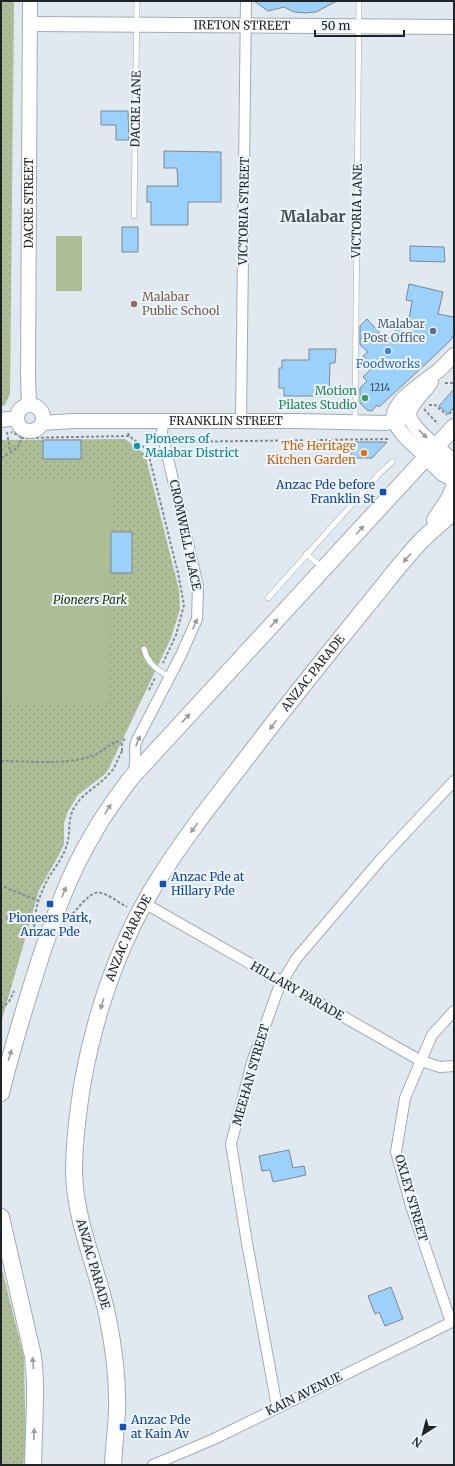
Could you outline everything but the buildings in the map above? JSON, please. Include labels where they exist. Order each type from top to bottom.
[{"type":"main road","points":[[1,1093],[16,1037],[55,916],[74,870],[91,836],[108,809],[131,778],[431,452],[447,423]]},
{"type":"main road","points":[[431,452],[448,460],[454,468]]},
{"type":"main road","points":[[431,452],[443,473],[454,479]]},
{"type":"main road","points":[[424,538],[449,499],[454,486]]},
{"type":"main road","name":"ANZAC PARADE","points":[[113,1465],[117,1411],[116,1367],[108,1320],[98,1278],[83,1234],[78,1211],[74,1168],[77,1117],[89,1048],[112,971],[138,907],[180,847],[310,675],[424,538],[454,511]]},
{"type":"main road","points":[[1,1217],[33,1356],[36,1464]]},
{"type":"street","name":"DACRE STREET","points":[[29,405],[30,1]]},
{"type":"street","name":"VICTORIA STREET","points":[[241,421],[246,1]]},
{"type":"street","name":"IRETON STREET","points":[[30,24],[454,27]]},
{"type":"street","points":[[431,452],[406,437],[394,420],[394,413],[397,406],[416,387],[439,370],[454,355]]},
{"type":"street","points":[[431,452],[409,416],[410,409],[439,370]]},
{"type":"street","points":[[29,405],[39,409],[42,416],[42,424],[37,429],[29,431],[22,428],[17,418],[21,410],[29,405]]},
{"type":"street","name":"FRANKLIN STREET","points":[[42,424],[73,422],[163,421],[355,421],[386,423],[409,416]]},
{"type":"street","points":[[1,420],[17,418]]},
{"type":"street","name":"CROMWELL PLACE","points":[[131,778],[136,763],[136,742],[170,677],[197,620],[198,586],[162,433],[163,421]]},
{"type":"street","name":"MEEHAN STREET","points":[[278,1407],[247,1243],[231,1144],[252,1062],[279,987],[296,959],[380,859],[454,781]]},
{"type":"street","name":"HILLARY PARADE","points":[[138,907],[282,982],[421,1061],[440,1066],[454,1066]]},
{"type":"street","name":"OXLEY STREET","points":[[453,1322],[411,1206],[396,1152],[405,1098],[432,1035],[454,1011]]},
{"type":"street","name":"KAIN AVENUE","points":[[153,1465],[214,1438],[453,1322]]},
{"type":"lane","name":"DACRE LANE","points":[[134,216],[137,1]]},
{"type":"lane","name":"VICTORIA LANE","points":[[355,421],[359,1]]},
{"type":"lane","points":[[268,598],[380,472],[392,462]]},
{"type":"lane","points":[[306,554],[324,569]]},
{"type":"lane","points":[[144,650],[149,663],[170,677]]},
{"type":"path","points":[[445,384],[454,383]]},
{"type":"path","points":[[425,405],[435,405],[447,423]]},
{"type":"path","points":[[422,407],[447,423]]},
{"type":"path","points":[[128,422],[129,436]]},
{"type":"path","points":[[10,452],[7,431],[20,436],[21,438],[129,436],[148,452],[178,573],[184,605],[176,635],[149,690]]},
{"type":"path","points":[[1,458],[18,447],[21,438]]},
{"type":"path","points":[[164,442],[389,439]]},
{"type":"path","points":[[34,936],[35,915],[39,900],[44,887],[66,849],[68,843],[70,818],[73,809],[88,791],[109,775],[122,751],[122,744],[126,737]]},
{"type":"path","points":[[1,761],[73,760],[90,756],[109,747],[116,741],[122,744]]},
{"type":"path","points":[[122,751],[126,750]]},
{"type":"path","points":[[4,887],[39,900]]},
{"type":"path","points":[[55,916],[65,919],[71,916],[90,896],[96,892],[138,907]]},
{"type":"path","points":[[1,1008],[11,999],[16,987]]},
{"type":"green space","points":[[1,1],[14,1],[10,394],[5,405],[1,407]]},
{"type":"green space","points":[[56,236],[82,236],[82,291],[56,291]]},
{"type":"green space","name":"Pioneers Park","points":[[125,439],[145,454],[179,590],[180,609],[171,638],[109,768],[105,774],[78,795],[68,811],[64,823],[64,844],[39,890],[1,1023],[1,440]]},
{"type":"green space","points":[[1,479],[112,481],[108,704],[1,702]]},
{"type":"green space","points":[[1,1265],[24,1358],[26,1448],[23,1465],[1,1465]]},
{"type":"place","name":"Malabar Public School","points":[[134,304]]},
{"type":"place","name":"Malabar Post Office","points":[[433,331]]},
{"type":"place","name":"Foodworks","points":[[388,351]]},
{"type":"place","name":"Motion Pilates Studio","points":[[365,398]]},
{"type":"place","name":"Pioneers of Malabar District","points":[[137,446]]},
{"type":"place","name":"The Heritage Kitchen Garden","points":[[364,453]]},
{"type":"place","name":"Anzac Pde before Franklin St","points":[[383,492]]},
{"type":"place","name":"Anzac Pde at Hillary Pde","points":[[163,884]]},
{"type":"place","name":"Pioneers Park, Anzac Pde","points":[[50,904]]},
{"type":"place","name":"Anzac Pde at Kain Av","points":[[123,1427]]},
{"type":"district","name":"Malabar","points":[[313,216]]}]
